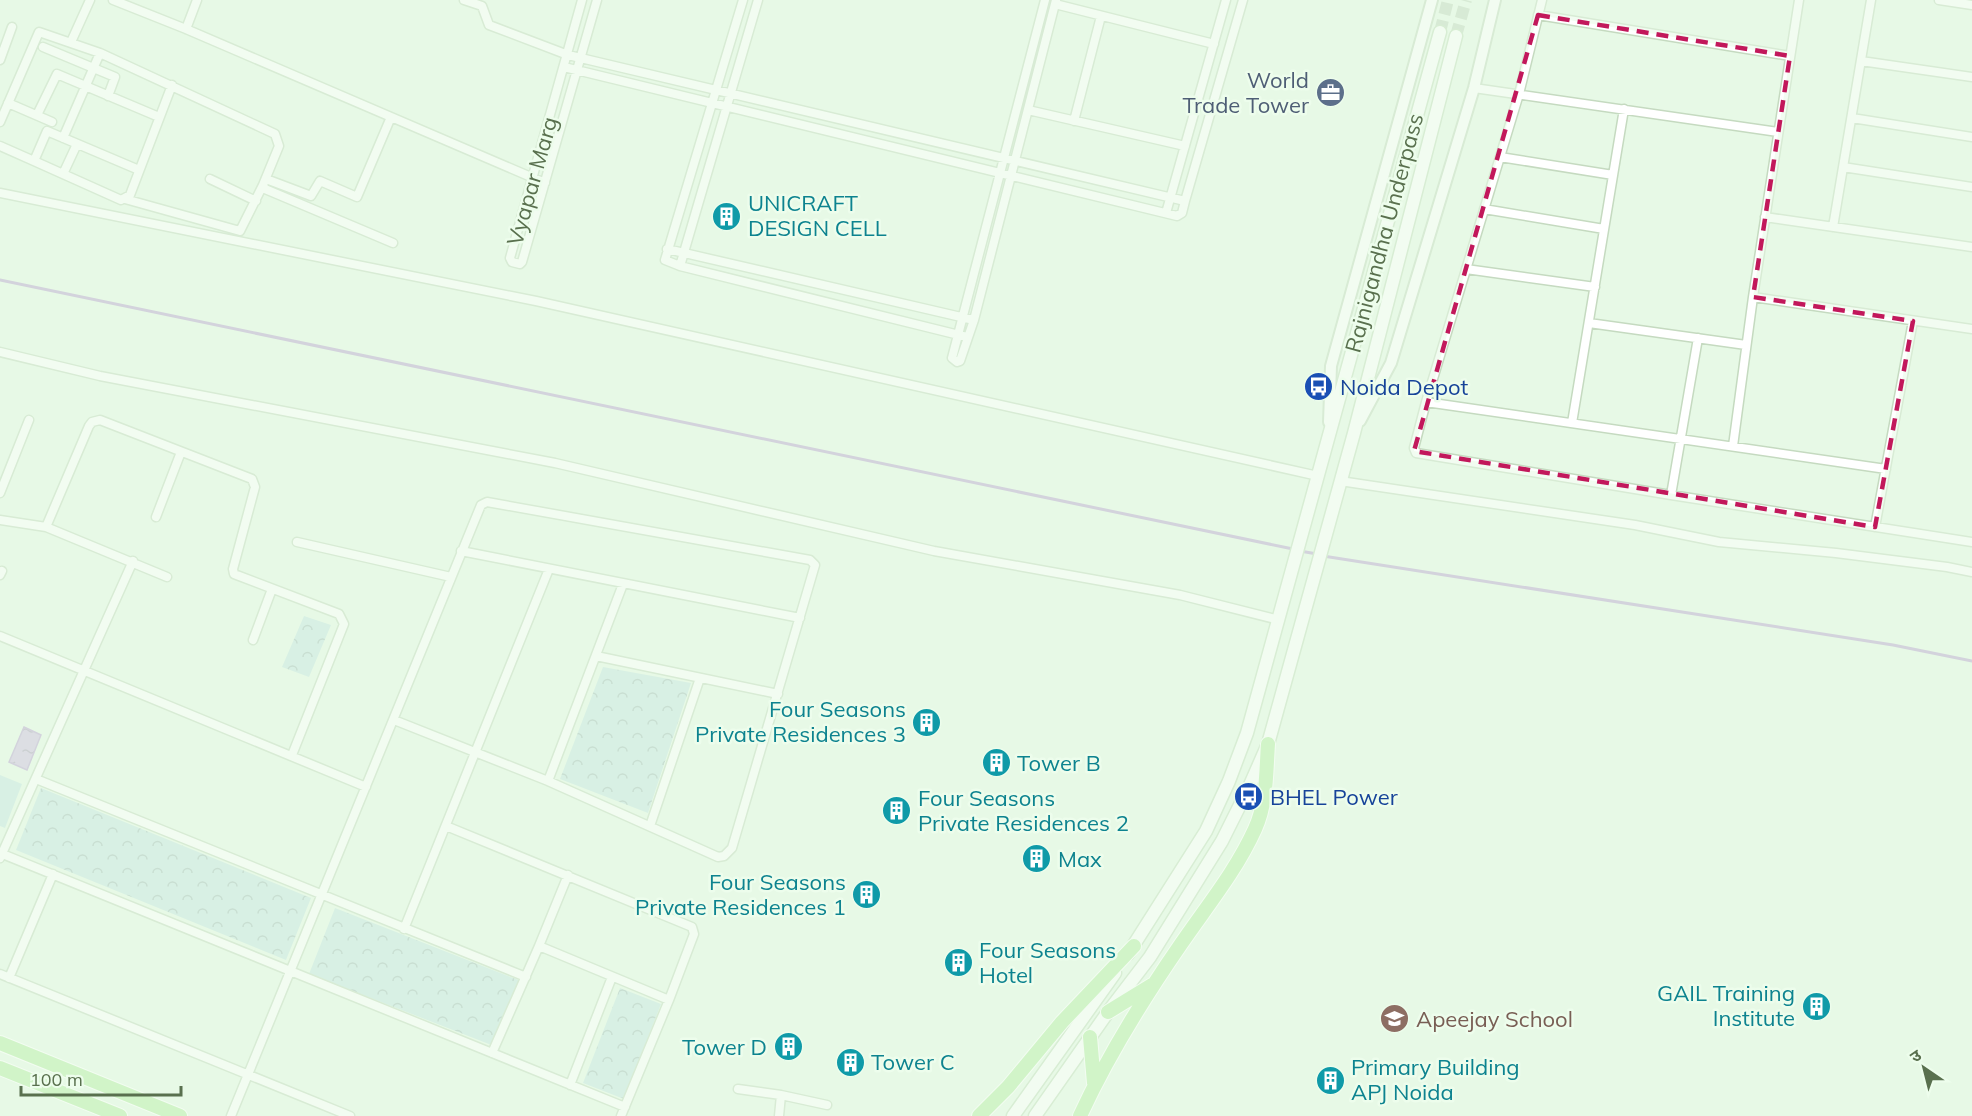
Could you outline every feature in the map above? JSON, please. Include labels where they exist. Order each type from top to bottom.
[{"type":"highway","points":[[1080,1116],[1094,1084],[1154,984],[1223,887],[1256,828],[1265,793],[1268,744]]},
{"type":"highway","points":[[979,1116],[1008,1087],[1062,1022],[1134,946]]},
{"type":"highway","points":[[1108,1012],[1154,984]]},
{"type":"highway","points":[[1090,1037],[1094,1084]]},
{"type":"highway","points":[[0,1043],[180,1116]]},
{"type":"highway","points":[[0,1068],[120,1116]]},
{"type":"main road","name":"Rajnigandha Underpass","points":[[1013,1116],[1134,946],[1206,831],[1229,781],[1247,733],[1440,32]]},
{"type":"main road","name":"Rajnigandha Underpass","points":[[1035,1116],[1150,957],[1222,842],[1268,744],[1354,433],[1456,36]]},
{"type":"street","points":[[71,42],[90,0]]},
{"type":"street","points":[[113,0],[545,183]]},
{"type":"street","points":[[186,29],[197,0]]},
{"type":"street","points":[[464,0],[482,6],[489,25],[568,55],[1185,201]]},
{"type":"street","name":"Vyapar Marg","points":[[582,0],[510,258],[512,262],[520,264],[522,262],[597,0]]},
{"type":"street","points":[[743,0],[667,249],[666,262],[969,338]]},
{"type":"street","points":[[680,266],[758,0]]},
{"type":"street","points":[[1045,0],[952,358],[959,362],[974,320],[1056,2],[1101,16],[1214,44]]},
{"type":"street","points":[[1166,213],[1226,0]]},
{"type":"street","points":[[564,67],[1179,215],[1243,0]]},
{"type":"street","points":[[1329,435],[1331,366],[1432,0]]},
{"type":"street","points":[[1354,433],[1391,363],[1474,88],[1495,0]]},
{"type":"street","points":[[1542,0],[1519,94],[1426,402],[1414,448],[1418,455],[1972,542]]},
{"type":"street","points":[[1733,446],[1753,297],[1799,0]]},
{"type":"street","points":[[1833,227],[1871,0]]},
{"type":"street","points":[[1939,0],[1972,5]]},
{"type":"street","points":[[1538,15],[1790,56]]},
{"type":"street","points":[[1074,121],[1101,16]]},
{"type":"street","points":[[0,60],[12,27]]},
{"type":"street","points":[[0,122],[39,32],[100,53],[172,85],[275,134],[279,146],[265,182],[240,231],[125,199],[121,200],[0,146]]},
{"type":"street","points":[[44,47],[115,77],[108,96]]},
{"type":"street","points":[[63,138],[100,53]]},
{"type":"street","points":[[1861,61],[1972,77]]},
{"type":"street","points":[[37,115],[57,74],[159,117]]},
{"type":"street","points":[[125,199],[130,195],[172,85]]},
{"type":"street","points":[[1474,88],[1778,132]]},
{"type":"street","points":[[8,104],[52,122]]},
{"type":"street","points":[[1028,110],[1185,146]]},
{"type":"street","points":[[1572,423],[1624,110]]},
{"type":"street","points":[[265,182],[311,196],[320,181],[357,197],[391,117]]},
{"type":"street","points":[[1852,118],[1972,137]]},
{"type":"street","points":[[34,161],[47,131],[139,170]]},
{"type":"street","points":[[63,174],[77,144]]},
{"type":"street","points":[[1500,156],[1613,175]]},
{"type":"street","points":[[1843,167],[1972,187]]},
{"type":"street","points":[[210,179],[256,201]]},
{"type":"street","points":[[265,182],[267,191],[393,243]]},
{"type":"street","points":[[0,193],[536,301],[1318,476]]},
{"type":"street","points":[[1484,209],[1604,229]]},
{"type":"street","points":[[1765,218],[1972,247]]},
{"type":"street","points":[[667,249],[974,320]]},
{"type":"street","points":[[1466,269],[1595,287]]},
{"type":"street","points":[[1753,297],[1972,329]]},
{"type":"street","points":[[1875,527],[1913,321]]},
{"type":"street","points":[[1589,323],[1746,345]]},
{"type":"street","points":[[1671,495],[1698,338]]},
{"type":"street","points":[[0,352],[100,376],[555,463],[934,551],[1280,614]]},
{"type":"street","points":[[1426,402],[1886,469]]},
{"type":"street","points":[[0,493],[29,420]]},
{"type":"street","points":[[46,526],[89,426],[92,422],[100,420],[252,479],[255,487],[233,572],[236,576],[339,614],[344,620],[292,755]]},
{"type":"street","points":[[156,517],[181,452]]},
{"type":"street","points":[[1339,487],[1635,525],[1719,542],[1947,567],[1972,572]]},
{"type":"street","points":[[231,1116],[479,507],[487,502],[814,562],[816,568],[732,848],[724,856],[718,857],[548,782],[394,720]]},
{"type":"street","points":[[0,520],[46,526],[167,577]]},
{"type":"street","points":[[297,542],[451,577]]},
{"type":"street","points":[[461,551],[800,618]]},
{"type":"street","points":[[132,561],[1,855],[53,874],[625,1107]]},
{"type":"street","points":[[404,929],[549,569]]},
{"type":"street","points":[[548,782],[623,584]]},
{"type":"street","points":[[253,640],[272,589]]},
{"type":"street","points":[[0,636],[366,787]]},
{"type":"street","points":[[596,656],[778,694]]},
{"type":"street","points":[[650,826],[700,678]]},
{"type":"street","points":[[36,779],[526,977]]},
{"type":"street","points":[[446,826],[692,927],[694,934],[621,1116]]},
{"type":"street","points":[[53,874],[4,976],[350,1116]]},
{"type":"street","points":[[492,1053],[568,875]]},
{"type":"street","points":[[539,946],[669,1000]]},
{"type":"street","points":[[570,1085],[612,977]]},
{"type":"street","points":[[738,1089],[827,1105]]},
{"type":"street","points":[[779,1116],[781,1095]]},
{"type":"highlighted area","points":[[1538,15],[1790,56],[1753,297],[1913,321],[1875,527],[1414,451]]},
{"type":"green space","points":[[304,616],[331,625],[309,677],[282,667]]},
{"type":"green space","points":[[603,667],[691,683],[648,813],[560,779]]},
{"type":"green space","points":[[0,775],[22,784],[5,828],[0,826]]},
{"type":"green space","points":[[41,788],[311,898],[286,960],[16,850]]},
{"type":"green space","points":[[335,908],[521,981],[494,1046],[309,974]]},
{"type":"green space","points":[[620,988],[661,1004],[624,1099],[583,1083]]},
{"type":"water","points":[[24,727],[41,735],[27,770],[9,762]]},
{"type":"waterway","points":[[0,280],[1293,549]]},
{"type":"waterway","points":[[1300,551],[1317,554]]},
{"type":"waterway","points":[[1323,556],[1893,645],[1972,661]]},
{"type":"tunnel","points":[[1440,32],[1448,0]]},
{"type":"tunnel","points":[[1456,36],[1466,0]]},
{"type":"place","name":"World Trade Tower","points":[[1330,93]]},
{"type":"place","name":"UNICRAFT DESIGN CELL","points":[[727,216]]},
{"type":"place","name":"Noida Depot","points":[[1319,387]]},
{"type":"place","name":"Four Seasons Private Residences 3","points":[[927,722]]},
{"type":"place","name":"Tower B","points":[[996,763]]},
{"type":"place","name":"BHEL Power","points":[[1249,797]]},
{"type":"place","name":"Four Seasons Private Residences 2","points":[[897,811]]},
{"type":"place","name":"Max","points":[[1037,859]]},
{"type":"place","name":"Four Seasons Private Residences 1","points":[[867,895]]},
{"type":"place","name":"Four Seasons Hotel","points":[[958,963]]},
{"type":"place","name":"GAIL Training Institute","points":[[1816,1006]]},
{"type":"place","name":"Apeejay School","points":[[1395,1019]]},
{"type":"place","name":"Tower D","points":[[788,1047]]},
{"type":"place","name":"Tower C","points":[[850,1062]]},
{"type":"place","name":"Primary Building APJ Noida","points":[[1330,1080]]}]
